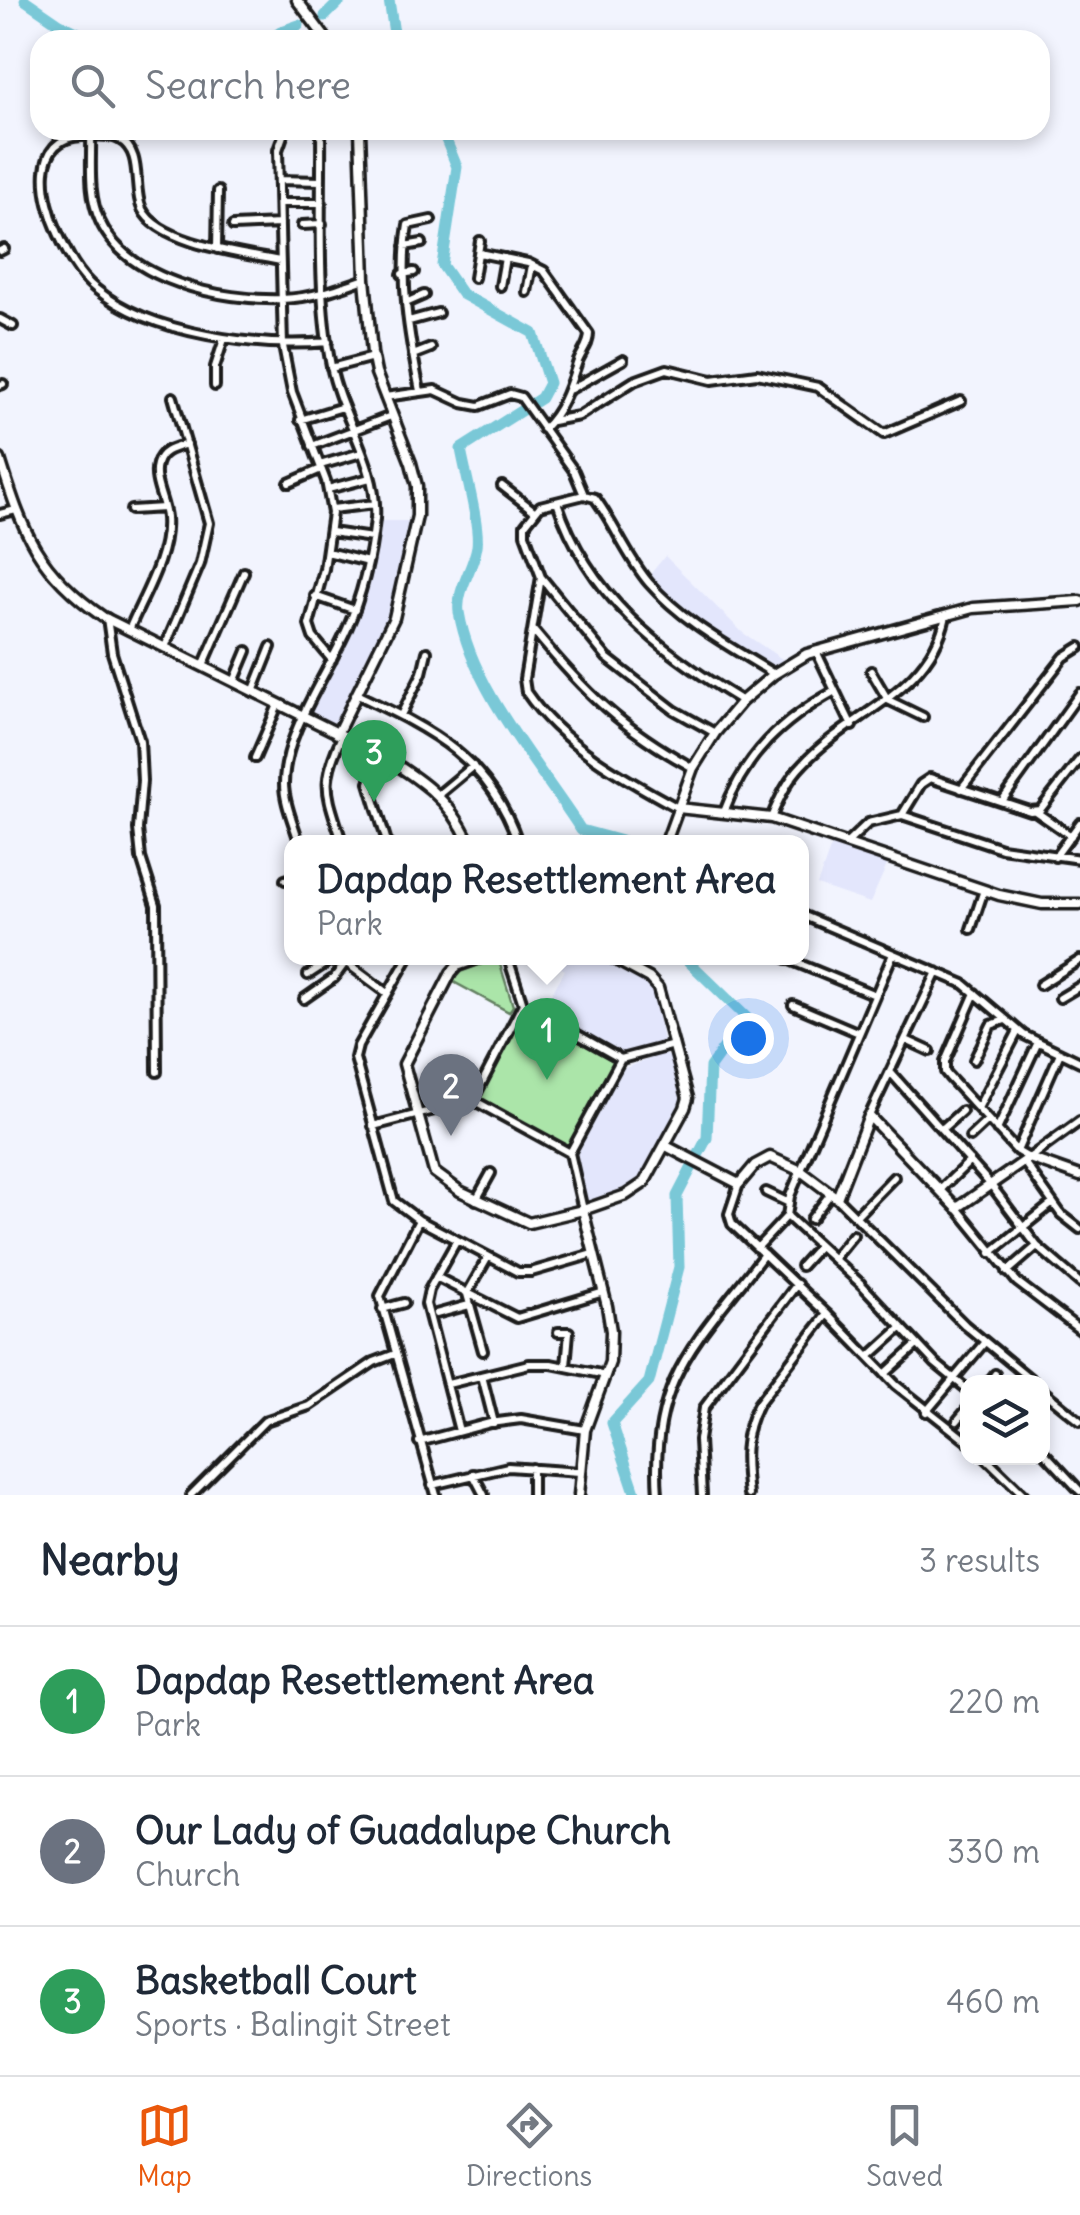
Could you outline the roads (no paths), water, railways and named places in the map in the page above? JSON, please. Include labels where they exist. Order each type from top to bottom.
[{"type":"street","points":[[296,0],[319,30]]},
{"type":"street","points":[[62,140],[51,151],[46,167],[47,202],[74,263],[97,290],[120,305],[224,339],[283,346],[328,342]]},
{"type":"street","points":[[91,140],[94,204],[109,239],[141,266],[190,287],[282,299],[324,294],[364,280]]},
{"type":"street","points":[[119,140],[128,147],[136,168],[139,201],[151,220],[217,249],[280,261]]},
{"type":"street","points":[[282,140],[278,150],[283,346],[300,420],[328,488],[332,509],[327,552],[308,618],[310,630],[332,660]]},
{"type":"street","points":[[297,835],[284,786],[286,765],[303,718],[355,610],[368,562],[375,504],[370,478],[331,368],[324,294],[322,140]]},
{"type":"street","points":[[340,835],[326,783],[330,762],[394,618],[417,516],[412,463],[373,357],[364,280],[360,140]]},
{"type":"street","points":[[279,180],[322,181]]},
{"type":"street","points":[[217,249],[218,191]]},
{"type":"street","points":[[280,203],[322,202]]},
{"type":"street","points":[[420,391],[402,274],[408,225],[431,220]]},
{"type":"street","points":[[233,226],[280,224]]},
{"type":"street","points":[[302,225],[322,224]]},
{"type":"street","points":[[474,278],[480,241]]},
{"type":"street","points":[[405,246],[422,243]]},
{"type":"street","points":[[479,253],[544,271],[589,334],[590,341],[578,358],[570,390],[543,429]]},
{"type":"street","points":[[500,286],[505,258]]},
{"type":"street","points":[[527,292],[532,265]]},
{"type":"street","points":[[402,274],[414,272]]},
{"type":"street","points":[[408,302],[424,295]]},
{"type":"street","points":[[409,321],[438,313]]},
{"type":"street","points":[[0,318],[13,326]]},
{"type":"street","points":[[214,386],[224,339]]},
{"type":"street","points":[[413,355],[431,348]]},
{"type":"street","points":[[331,368],[373,357]]},
{"type":"street","points":[[570,390],[622,360]]},
{"type":"street","points":[[552,420],[579,416],[621,388],[666,369],[712,380],[757,374],[818,386],[884,434],[961,401]]},
{"type":"street","points":[[385,397],[441,391],[473,406],[510,394],[525,400],[574,471],[584,495]]},
{"type":"street","points":[[165,647],[209,535],[207,510],[174,397]]},
{"type":"street","points":[[300,420],[342,407]]},
{"type":"street","points":[[312,446],[392,416]]},
{"type":"street","points":[[129,630],[164,544],[164,508],[155,472],[158,461],[166,451],[187,444]]},
{"type":"street","points":[[289,483],[361,453]]},
{"type":"street","points":[[1,465],[5,492],[34,550],[76,598],[129,630],[378,753],[418,777],[452,810],[464,835]]},
{"type":"street","points":[[328,488],[370,478]]},
{"type":"street","points":[[502,486],[533,510]]},
{"type":"street","points":[[716,732],[674,710],[608,658],[541,578],[524,534],[533,510],[584,495],[595,498],[627,554],[650,584],[678,610],[774,674]]},
{"type":"street","points":[[557,502],[581,557],[629,620],[692,671],[742,701]]},
{"type":"street","points":[[332,509],[375,504]]},
{"type":"street","points":[[131,510],[164,508]]},
{"type":"street","points":[[0,514],[16,510]]},
{"type":"street","points":[[331,532],[372,538]]},
{"type":"street","points":[[327,552],[368,562]]},
{"type":"street","points":[[203,666],[244,572]]},
{"type":"street","points":[[541,578],[524,679],[530,698],[610,770],[678,808],[770,818],[1027,902],[1080,904]]},
{"type":"street","points":[[131,592],[143,597]]},
{"type":"street","points":[[315,596],[355,610]]},
{"type":"street","points":[[668,835],[694,768],[716,732],[742,701],[774,674],[816,651],[974,608],[1080,601]]},
{"type":"street","points":[[770,818],[802,764],[888,700],[932,655],[946,615]]},
{"type":"street","points":[[107,618],[112,653],[140,741],[138,828],[141,858],[156,906],[157,1072]]},
{"type":"street","points":[[532,629],[599,704],[644,741],[694,768]]},
{"type":"street","points":[[253,692],[271,647]]},
{"type":"street","points":[[961,789],[1064,657],[1080,647]]},
{"type":"street","points":[[234,682],[248,651]]},
{"type":"street","points":[[816,651],[852,726]]},
{"type":"street","points":[[401,716],[422,673],[427,652]]},
{"type":"street","points":[[871,671],[888,700],[924,717]]},
{"type":"street","points":[[724,812],[738,781],[776,729],[835,692]]},
{"type":"street","points":[[1002,802],[1080,693]]},
{"type":"street","points":[[358,695],[451,745],[473,766],[506,811],[515,835]]},
{"type":"street","points":[[256,758],[278,705]]},
{"type":"street","points":[[378,753],[369,783],[384,835]]},
{"type":"street","points":[[1035,811],[1046,805],[1080,759]]},
{"type":"street","points":[[438,795],[473,766]]},
{"type":"street","points":[[1070,772],[1080,776]]},
{"type":"street","points":[[902,815],[926,780],[934,778],[1035,811],[1071,836]]},
{"type":"street","points":[[272,787],[284,786]]},
{"type":"street","points":[[847,843],[868,823],[902,815],[1001,848],[1080,859]]},
{"type":"street","points":[[1056,857],[1080,823]]},
{"type":"street","points":[[970,930],[984,890]]},
{"type":"street","points":[[809,919],[937,972],[975,993],[1018,1031],[1080,1062]]},
{"type":"street","points":[[658,1495],[656,1443],[669,1388],[680,1366],[786,1216],[788,1202],[893,954]]},
{"type":"street","points":[[1040,985],[1080,960]]},
{"type":"street","points":[[308,976],[329,965]]},
{"type":"street","points":[[304,999],[334,978],[338,965]]},
{"type":"street","points":[[348,965],[387,993]]},
{"type":"street","points":[[404,965],[355,1058],[394,1201],[419,1220],[524,1273],[592,1254]]},
{"type":"street","points":[[460,965],[450,973],[406,1055],[404,1071],[434,1172],[476,1200],[529,1223],[583,1210],[636,1190],[666,1146],[688,1098],[658,988],[631,965]]},
{"type":"street","points":[[510,965],[522,1004],[621,1060]]},
{"type":"street","points":[[802,965],[875,995]]},
{"type":"street","points":[[811,1220],[834,1195],[937,972]]},
{"type":"street","points":[[1060,998],[1080,986]]},
{"type":"street","points":[[975,993],[945,1062],[945,1072],[1026,1160],[1053,1203],[1080,1229]]},
{"type":"street","points":[[472,1100],[522,1004]]},
{"type":"street","points":[[793,1006],[859,1032]]},
{"type":"street","points":[[974,1060],[991,1025],[1005,1020]]},
{"type":"street","points":[[978,1108],[1018,1031]]},
{"type":"street","points":[[906,1040],[930,1051]]},
{"type":"street","points":[[996,1130],[1038,1042]]},
{"type":"street","points":[[579,1495],[585,1430],[606,1375],[611,1331],[570,1153],[621,1060],[675,1044]]},
{"type":"street","points":[[1017,1150],[1060,1054]]},
{"type":"street","points":[[891,1073],[991,1185],[1037,1246],[1080,1283]]},
{"type":"street","points":[[372,1126],[472,1100],[570,1153]]},
{"type":"street","points":[[942,1128],[962,1111]]},
{"type":"street","points":[[870,1116],[957,1208],[1007,1272],[1080,1330]]},
{"type":"street","points":[[970,1137],[988,1120]]},
{"type":"street","points":[[957,1208],[1080,1122]]},
{"type":"street","points":[[666,1146],[740,1184]]},
{"type":"street","points":[[960,1436],[926,1412],[885,1374],[729,1219],[740,1184],[767,1156],[801,1171],[834,1195],[984,1343],[1025,1375]]},
{"type":"street","points":[[1026,1160],[1080,1176]]},
{"type":"street","points":[[940,1190],[970,1161]]},
{"type":"street","points":[[476,1200],[491,1173]]},
{"type":"street","points":[[856,1216],[894,1177]]},
{"type":"street","points":[[766,1192],[788,1202]]},
{"type":"street","points":[[990,1253],[1053,1203]]},
{"type":"street","points":[[786,1216],[834,1258],[960,1384]]},
{"type":"street","points":[[419,1220],[382,1290],[382,1309],[436,1495]]},
{"type":"street","points":[[834,1258],[854,1236]]},
{"type":"street","points":[[457,1240],[426,1304],[459,1431]]},
{"type":"street","points":[[801,1266],[820,1246]]},
{"type":"street","points":[[1007,1272],[1037,1246]]},
{"type":"street","points":[[483,1351],[467,1294],[488,1257]]},
{"type":"street","points":[[436,1277],[517,1318],[604,1292]]},
{"type":"street","points":[[702,1495],[699,1440],[704,1408],[797,1284]]},
{"type":"street","points":[[382,1309],[404,1304]]},
{"type":"street","points":[[436,1314],[469,1305]]},
{"type":"street","points":[[748,1495],[744,1456],[751,1419],[758,1404],[827,1314]]},
{"type":"street","points":[[869,1357],[901,1328]]},
{"type":"street","points":[[558,1332],[569,1332],[566,1366]]},
{"type":"street","points":[[926,1412],[984,1343]]},
{"type":"street","points":[[885,1374],[917,1345]]},
{"type":"street","points":[[191,1495],[264,1422],[308,1406],[368,1366],[395,1354]]},
{"type":"street","points":[[448,1384],[530,1364],[566,1366],[606,1375]]},
{"type":"street","points":[[482,1376],[494,1422]]},
{"type":"street","points":[[1050,1397],[1080,1421]]},
{"type":"street","points":[[957,1421],[960,1417]]},
{"type":"street","points":[[419,1442],[494,1422],[534,1420],[585,1430]]},
{"type":"street","points":[[1050,1459],[1080,1491]]},
{"type":"street","points":[[994,1465],[1024,1495]]},
{"type":"street","points":[[432,1485],[508,1467],[580,1472]]},
{"type":"street","points":[[532,1468],[532,1495]]},
{"type":"street","points":[[474,1474],[484,1495]]},
{"type":"waterway","points":[[25,0],[72,30]]},
{"type":"waterway","points":[[325,16],[341,0]]},
{"type":"waterway","points":[[389,0],[394,30]]},
{"type":"waterway","points":[[285,30],[299,25]]},
{"type":"waterway","points":[[446,140],[457,167],[442,265],[462,294],[533,333],[549,383],[541,398],[461,449],[477,546],[459,612],[477,669],[509,726],[581,830],[599,835]]},
{"type":"waterway","points":[[636,1495],[612,1423],[649,1382],[679,1267],[677,1196],[707,1138],[710,1067],[746,1017],[692,965]]},
{"type":"place","name":"Basketball Court","points":[[374,802]]},
{"type":"place","name":"Dapdap Resettlement Area","points":[[547,1080]]},
{"type":"place","name":"Our Lady of Guadalupe Church","points":[[451,1136]]}]
